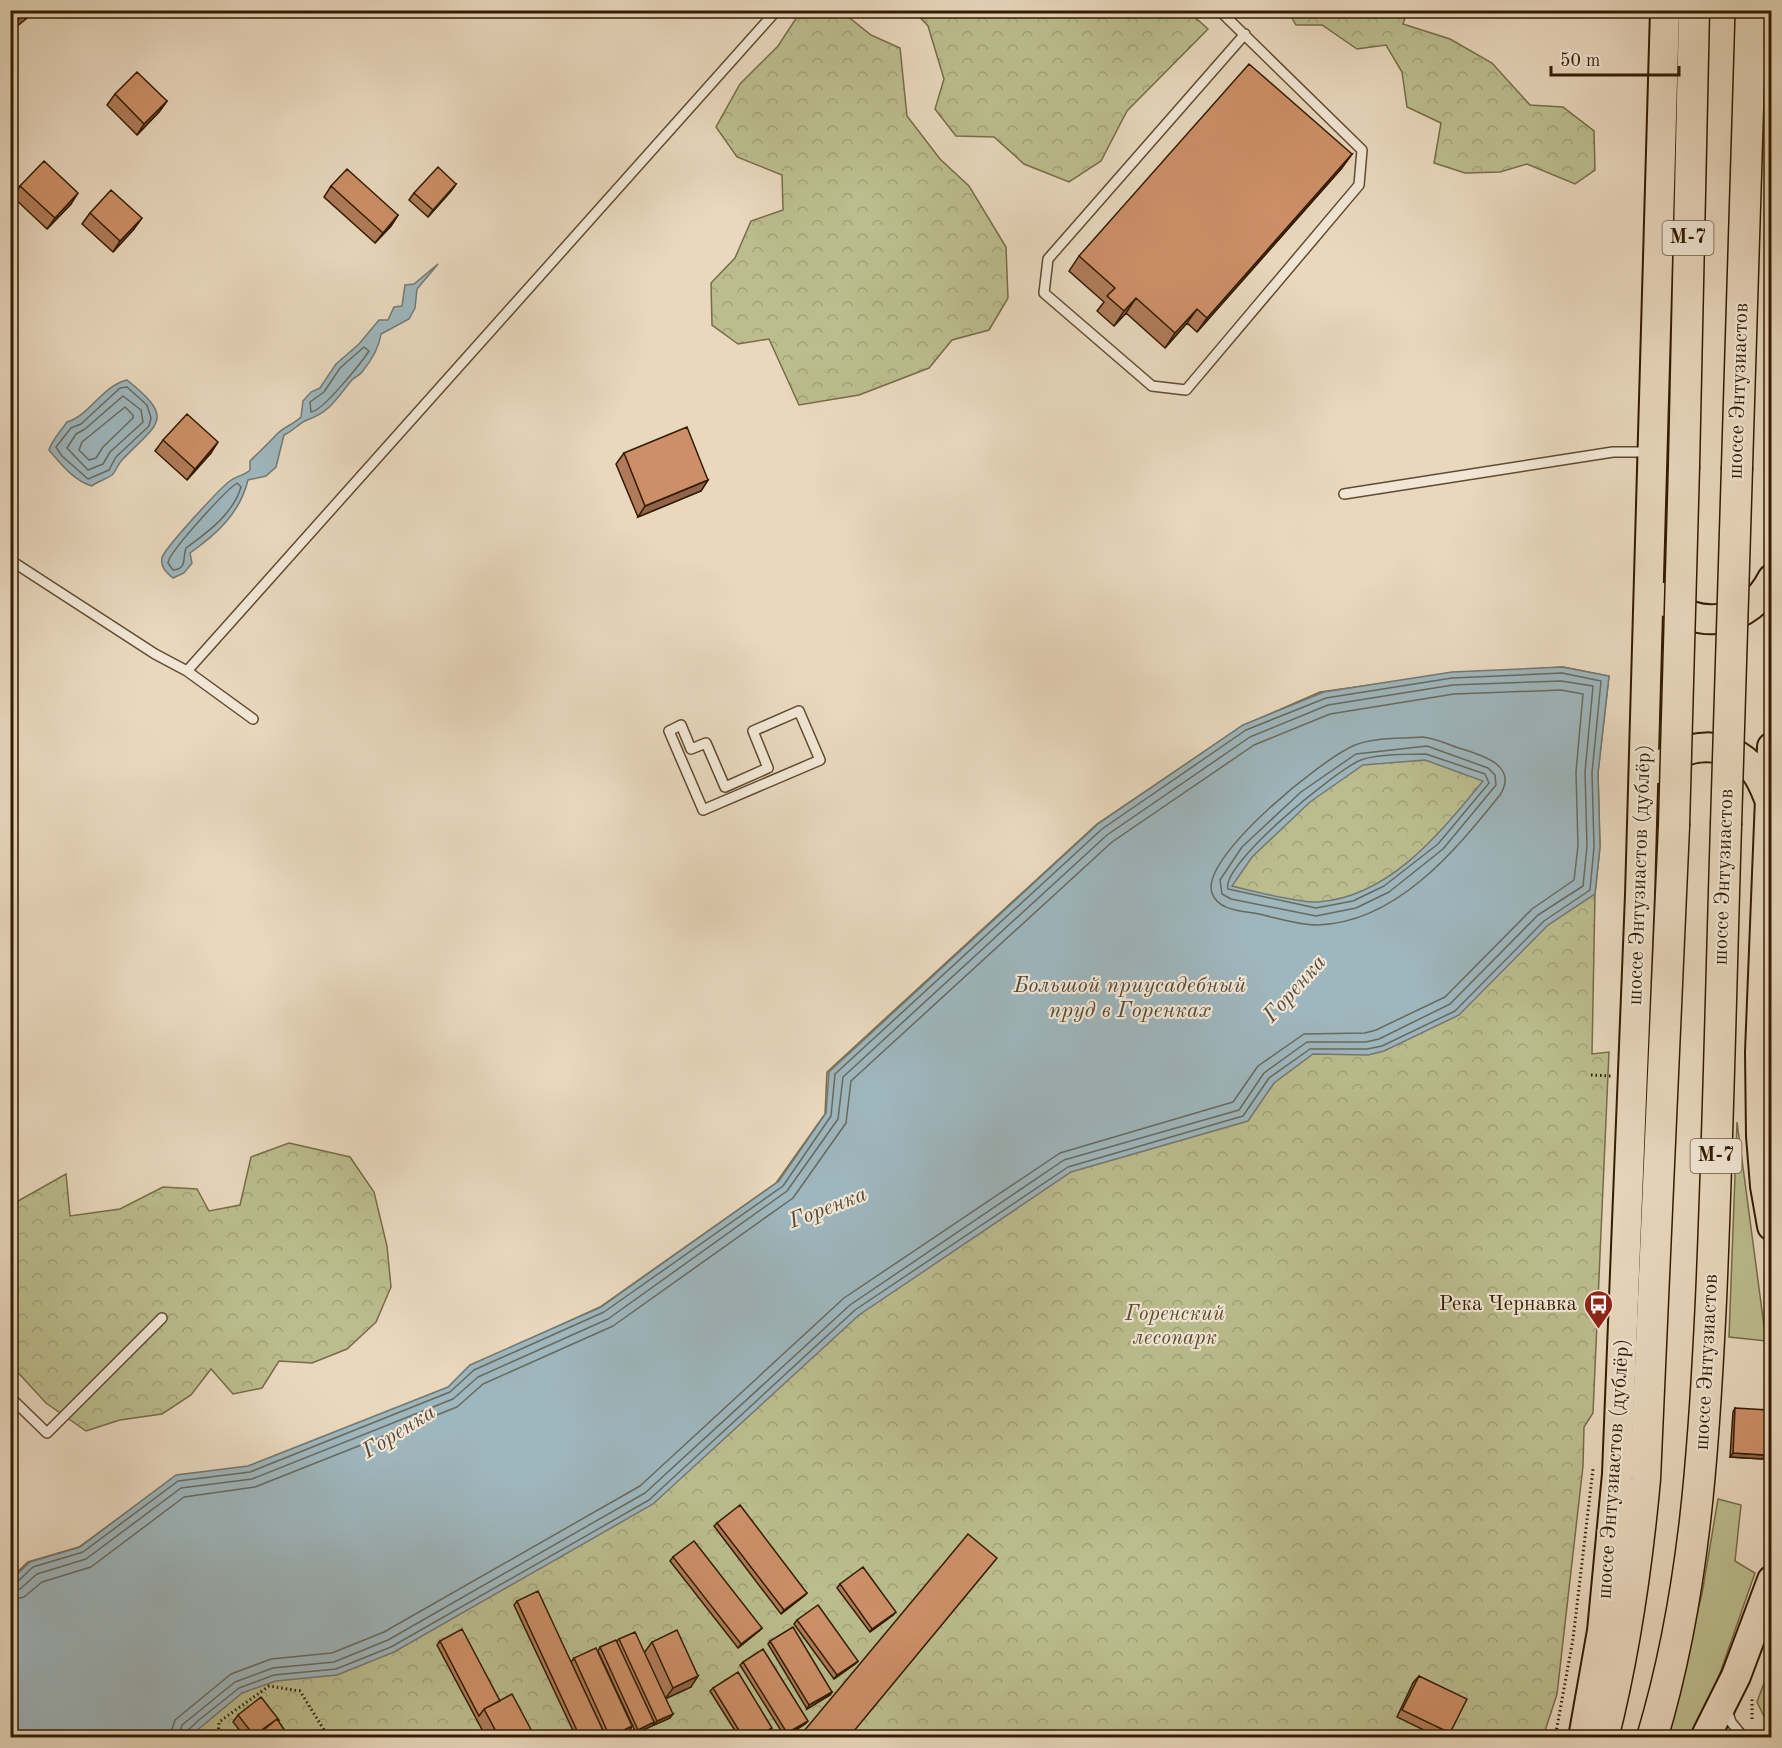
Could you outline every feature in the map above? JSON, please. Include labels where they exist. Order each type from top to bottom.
[{"type":"highway","name":"М-7","points":[[1602,1737],[1628,1624],[1638,1559],[1645,1479],[1683,591],[1694,10]]},
{"type":"highway","name":"шоссе Энтузиастов","points":[[1652,1737],[1685,1602],[1700,1486],[1714,1232],[1751,10]]},
{"type":"main road","name":"шоссе Энтузиастов (дублёр)","points":[[1583,1737],[1602,1632],[1617,1474],[1646,682],[1665,10]]},
{"type":"main road","points":[[1649,572],[1671,606],[1690,616],[1712,620],[1743,612],[1760,598],[1772,579]]},
{"type":"main road","points":[[1642,798],[1652,776],[1667,760],[1686,750],[1708,747],[1729,751],[1747,762],[1761,779],[1770,801]]},
{"type":"main road","points":[[1772,747],[1766,1040],[1761,1136],[1765,1186],[1772,1226]]},
{"type":"main road","points":[[1705,1737],[1753,1637],[1772,1580]]},
{"type":"lane","points":[[187,671],[777,10]]},
{"type":"lane","points":[[1219,10],[1245,34],[1362,150],[1359,185],[1186,390],[1152,386],[1044,293],[1048,259],[1245,34]]},
{"type":"lane","points":[[1344,494],[1613,452],[1652,452]]},
{"type":"lane","points":[[10,560],[155,654],[187,671],[253,719]]},
{"type":"lane","points":[[799,711],[820,760],[703,810],[669,731],[681,725],[691,749],[706,743],[725,787],[768,768],[753,731],[799,711]]},
{"type":"lane","points":[[10,1397],[47,1433],[162,1318]]},
{"type":"lane","points":[[1727,1695],[1728,1715],[1744,1737]]},
{"type":"path","points":[[1591,1075],[1613,1076]]},
{"type":"path","points":[[218,1737],[219,1722],[269,1686],[300,1691],[329,1737]]},
{"type":"path","points":[[240,1708],[244,1713]]},
{"type":"green space","points":[[809,11],[841,11],[871,35],[900,48],[907,116],[940,159],[969,186],[1006,247],[1008,298],[989,330],[952,340],[929,368],[859,395],[799,405],[769,339],[738,344],[712,325],[711,283],[735,258],[751,221],[783,210],[782,175],[737,157],[716,127],[740,84],[778,46],[799,14]]},
{"type":"green space","points":[[914,11],[1188,11],[1208,29],[1127,111],[1101,161],[1069,182],[1024,164],[994,137],[956,136],[935,109],[944,79],[928,26]]},
{"type":"green space","points":[[1288,11],[1407,11],[1403,24],[1450,39],[1492,63],[1530,105],[1563,107],[1594,131],[1595,170],[1575,184],[1527,164],[1500,172],[1465,173],[1434,163],[1441,123],[1407,107],[1402,72],[1386,45],[1357,49],[1322,25],[1296,25]]},
{"type":"green space","points":[[1448,11],[1514,11],[1510,15],[1462,16]]},
{"type":"green space","name":"Горенский лесопарк","points":[[1563,667],[1609,676],[1598,773],[1600,847],[1595,894],[1592,1054],[1609,1052],[1593,1413],[1584,1427],[1583,1466],[1557,1694],[1543,1737],[11,1738],[11,1578],[28,1562],[79,1547],[176,1476],[245,1468],[450,1387],[469,1367],[600,1307],[776,1183],[825,1114],[827,1072],[1097,824],[1242,726],[1320,692],[1450,674]]},
{"type":"green space","points":[[1737,1122],[1766,1341],[1729,1337]]},
{"type":"green space","points":[[289,1143],[350,1157],[374,1192],[387,1246],[391,1287],[376,1322],[347,1349],[312,1363],[279,1361],[262,1388],[233,1394],[211,1369],[191,1395],[162,1414],[120,1420],[86,1431],[46,1403],[11,1365],[11,1216],[18,1201],[66,1174],[70,1216],[120,1209],[163,1187],[197,1189],[209,1211],[240,1205],[251,1157]]},
{"type":"green space","points":[[1718,1499],[1741,1505],[1735,1561],[1755,1573],[1713,1693],[1689,1737],[1665,1738],[1702,1594]]},
{"type":"green space","points":[[1771,1664],[1771,1731],[1757,1702]]},
{"type":"water","points":[[438,264],[417,289],[415,308],[409,319],[381,334],[376,349],[361,373],[327,409],[284,435],[276,467],[266,476],[248,480],[239,503],[226,522],[190,553],[192,563],[184,573],[173,578],[166,572],[162,558],[181,532],[224,486],[250,470],[250,461],[277,434],[301,417],[303,401],[311,392],[320,388],[336,364],[359,344],[379,320],[388,320],[394,307],[402,306],[405,285],[414,284]]},
{"type":"water","points":[[127,380],[152,404],[157,413],[156,421],[145,438],[121,462],[112,475],[92,486],[85,484],[63,466],[49,450],[67,422],[83,413],[110,388]]},
{"type":"water","name":"Большой приусадебный пруд в Горенках","points":[[1562,667],[1609,676],[1598,773],[1600,847],[1595,894],[1548,925],[1459,1015],[1384,1051],[1368,1055],[1313,1054],[1274,1083],[1248,1121],[1071,1172],[859,1315],[653,1504],[394,1652],[337,1675],[276,1681],[242,1693],[189,1737],[11,1737],[11,1580],[30,1562],[80,1547],[176,1475],[248,1466],[448,1387],[470,1365],[601,1307],[779,1181],[826,1113],[829,1072],[1098,824],[1243,725],[1324,692],[1452,672]],"holes":[[[1425,760],[1483,781],[1450,821],[1412,859],[1391,875],[1368,888],[1344,897],[1309,902],[1232,886],[1252,857],[1310,802],[1363,765]]]},
{"type":"building","points":[[10,10],[30,10],[10,26]]},
{"type":"building","points":[[1249,64],[1352,154],[1207,318],[1197,309],[1175,333],[1136,298],[1124,311],[1107,296],[1115,288],[1079,256]]},
{"type":"building","points":[[137,72],[167,101],[144,124],[115,94]]},
{"type":"building","points":[[44,161],[78,193],[55,218],[20,186]]},
{"type":"building","points":[[438,167],[456,184],[433,210],[414,193]]},
{"type":"building","points":[[347,169],[398,215],[383,233],[331,186]]},
{"type":"building","points":[[111,190],[142,218],[120,241],[90,213]]},
{"type":"building","points":[[187,414],[218,442],[195,469],[163,440]]},
{"type":"building","points":[[687,427],[708,480],[645,506],[624,453]]},
{"type":"building","points":[[1735,1408],[1768,1410],[1765,1455],[1733,1453]]},
{"type":"building","points":[[740,1505],[807,1593],[784,1610],[717,1523]]},
{"type":"building","points":[[968,1534],[997,1558],[849,1737],[799,1737]]},
{"type":"building","points":[[694,1541],[762,1628],[741,1644],[673,1557]]},
{"type":"building","points":[[863,1567],[896,1612],[872,1629],[840,1584]]},
{"type":"building","points":[[538,1591],[606,1737],[580,1737],[517,1601]]},
{"type":"building","points":[[818,1605],[858,1661],[837,1675],[797,1620]]},
{"type":"building","points":[[793,1627],[832,1692],[809,1705],[770,1641]]},
{"type":"building","points":[[462,1629],[500,1701],[484,1709],[479,1716],[440,1641]]},
{"type":"building","points":[[677,1630],[698,1676],[673,1688],[652,1642]]},
{"type":"building","points":[[635,1632],[673,1714],[657,1721],[619,1639]]},
{"type":"building","points":[[616,1640],[654,1722],[638,1730],[600,1647]]},
{"type":"building","points":[[596,1648],[632,1726],[610,1737],[574,1658]]},
{"type":"building","points":[[763,1649],[808,1721],[787,1733],[743,1662]]},
{"type":"building","points":[[738,1672],[772,1728],[757,1737],[743,1737],[713,1688]]},
{"type":"building","points":[[1419,1676],[1467,1699],[1450,1733],[1402,1710]]},
{"type":"building","points":[[512,1694],[535,1737],[499,1737],[484,1709]]},
{"type":"building","points":[[261,1697],[279,1720],[277,1719],[255,1737],[238,1715]]},
{"type":"building","points":[[277,1719],[289,1737],[268,1737],[263,1729]]},
{"type":"building","points":[[677,1733],[679,1737],[664,1737]]},
{"type":"place","name":"Река Чернавка","points":[[1598,1330]]},
{"type":"water label","name":"Горенка","points":[[1295,989]]},
{"type":"water label","name":"Горенка","points":[[828,1208]]},
{"type":"water label","name":"Горенка","points":[[399,1432]]}]
